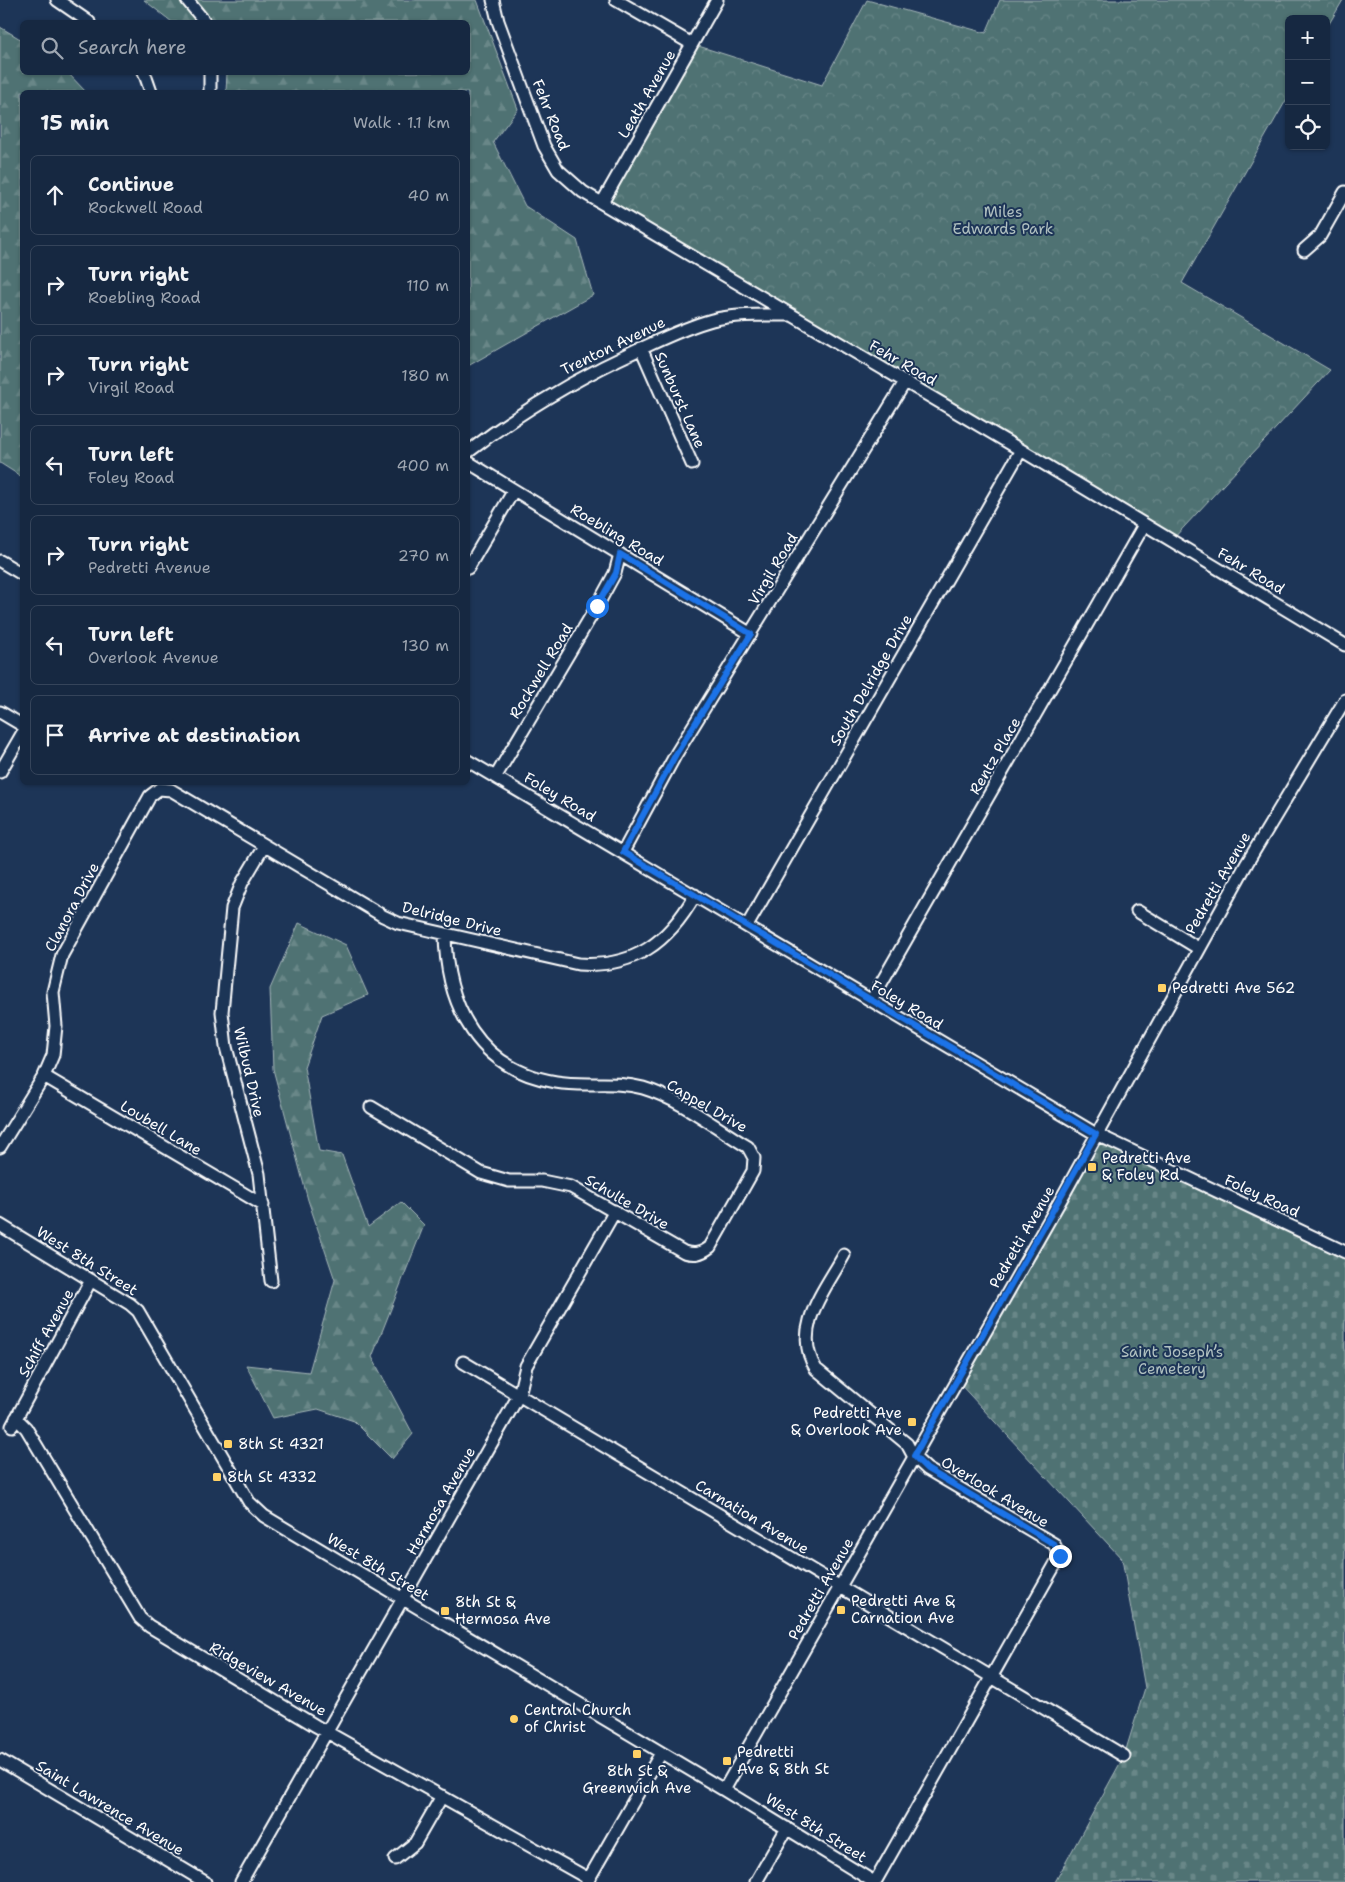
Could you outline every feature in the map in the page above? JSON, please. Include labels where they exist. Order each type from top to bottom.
[{"type":"street","points":[[57,0],[86,20]]},
{"type":"street","points":[[188,0],[203,20]]},
{"type":"street","name":"Fehr Road","points":[[493,0],[544,146],[558,170],[583,192],[1021,450],[1345,645]]},
{"type":"street","points":[[616,0],[692,44]]},
{"type":"street","name":"Leath Avenue","points":[[602,203],[717,0]]},
{"type":"street","points":[[145,75],[151,90]]},
{"type":"street","points":[[210,75],[210,90]]},
{"type":"street","points":[[1304,250],[1320,236],[1345,192]]},
{"type":"street","name":"Trenton Avenue","points":[[470,451],[526,410],[562,388],[672,333],[714,320],[764,314],[790,315]]},
{"type":"street","name":"Sunburst Lane","points":[[641,348],[692,464]]},
{"type":"street","name":"Virgil Road","points":[[623,852],[676,754],[905,382]]},
{"type":"street","name":"South Delridge Drive","points":[[747,926],[1021,450]]},
{"type":"street","name":"Roebling Road","points":[[470,463],[751,634]]},
{"type":"street","points":[[470,565],[514,490]]},
{"type":"street","name":"Rentz Place","points":[[871,1001],[1144,525]]},
{"type":"street","name":"Rockwell Road","points":[[496,776],[616,573],[620,554]]},
{"type":"street","points":[[0,561],[20,573]]},
{"type":"street","name":"Pedretti Avenue","points":[[724,1790],[1096,1134],[1198,948],[1345,700]]},
{"type":"street","points":[[0,712],[20,724]]},
{"type":"street","points":[[0,772],[20,737]]},
{"type":"street","name":"Foley Road","points":[[470,762],[1096,1134],[1345,1252]]},
{"type":"street","name":"Clanora Drive","points":[[0,1147],[44,1076],[55,1042],[53,992],[57,966],[62,954],[150,796],[159,789],[171,790],[176,793]]},
{"type":"street","name":"Delridge Drive","points":[[176,793],[383,916],[398,923],[578,964],[604,964],[633,957],[659,942],[680,920],[695,895]]},
{"type":"street","name":"Wilbud Drive","points":[[264,846],[242,884],[232,908],[222,1012],[226,1047],[259,1174],[271,1281]]},
{"type":"street","points":[[1137,911],[1198,948]]},
{"type":"street","name":"Cappel Drive","points":[[445,934],[447,970],[458,1008],[473,1033],[497,1057],[511,1066],[543,1080],[569,1084],[623,1084],[643,1088],[673,1102],[748,1148]]},
{"type":"street","name":"Loubell Lane","points":[[44,1076],[263,1205]]},
{"type":"street","name":"Schulte Drive","points":[[371,1107],[481,1172],[509,1181],[559,1183],[583,1192],[684,1252],[698,1254],[710,1247],[753,1170],[754,1158],[748,1148]]},
{"type":"street","name":"Hermosa Avenue","points":[[241,1882],[520,1395],[526,1366],[615,1211]]},
{"type":"street","name":"West 8th Street","points":[[0,1225],[130,1304],[138,1311],[248,1502],[256,1510],[875,1882]]},
{"type":"street","name":"Overlook Avenue","points":[[844,1255],[810,1315],[806,1336],[808,1353],[822,1375],[907,1444],[914,1456],[927,1469],[1054,1544],[1060,1552],[1059,1562],[875,1882]]},
{"type":"street","name":"Schiff Avenue","points":[[14,1422],[91,1280]]},
{"type":"street","name":"Carnation Avenue","points":[[463,1362],[1124,1756]]},
{"type":"street","name":"Ridgeview Avenue","points":[[14,1422],[26,1428],[140,1618],[149,1626],[588,1881]]},
{"type":"street","points":[[588,1881],[661,1753]]},
{"type":"street","name":"Saint Lawrence Avenue","points":[[0,1760],[205,1882]]},
{"type":"street","points":[[395,1859],[414,1844],[442,1796]]},
{"type":"street","points":[[756,1882],[787,1828]]},
{"type":"green space","points":[[144,0],[477,0],[518,109],[493,142],[525,206],[577,240],[593,295],[470,365],[470,90],[226,90],[227,75],[470,75],[470,20],[169,20]]},
{"type":"green space","name":"Miles Edwards Park","points":[[867,0],[986,33],[1000,0],[1343,0],[1330,22],[1330,15],[1285,15],[1285,102],[1182,283],[1330,370],[1171,541],[602,203],[692,44],[822,85]]},
{"type":"green space","points":[[0,27],[20,39],[20,75],[70,75],[84,90],[20,90],[20,476],[0,463]]},
{"type":"green space","points":[[299,923],[346,945],[368,995],[322,1015],[304,1067],[319,1151],[342,1155],[368,1227],[401,1202],[424,1225],[372,1357],[413,1434],[392,1459],[354,1421],[318,1409],[273,1418],[246,1365],[309,1372],[335,1280],[308,1200],[273,1069],[270,989]]},
{"type":"green space","name":"Saint Joseph’s Cemetery","points":[[1096,1134],[1345,1252],[1345,1882],[1055,1882],[1124,1756],[1145,1688],[1122,1559],[957,1381]]},
{"type":"place","name":"Pedretti Ave 562","points":[[1162,988]]},
{"type":"place","name":"Pedretti Ave & Foley Rd","points":[[1092,1167]]},
{"type":"place","name":"Pedretti Ave & Overlook Ave","points":[[912,1422]]},
{"type":"place","name":"8th St 4321","points":[[228,1444]]},
{"type":"place","name":"8th St 4332","points":[[217,1477]]},
{"type":"place","name":"Pedretti Ave & Carnation Ave","points":[[841,1610]]},
{"type":"place","name":"8th St & Hermosa Ave","points":[[445,1611]]},
{"type":"place","name":"Central Church of Christ","points":[[514,1719]]},
{"type":"place","name":"8th St & Greenwich Ave","points":[[637,1754]]},
{"type":"place","name":"Pedretti Ave & 8th St","points":[[727,1761]]},
{"type":"route","points":[[597,606],[616,573],[620,554],[751,634],[676,754],[623,852],[1096,1134],[1064,1194],[914,1456],[927,1469],[1054,1544],[1058,1548],[1060,1556]]}]
